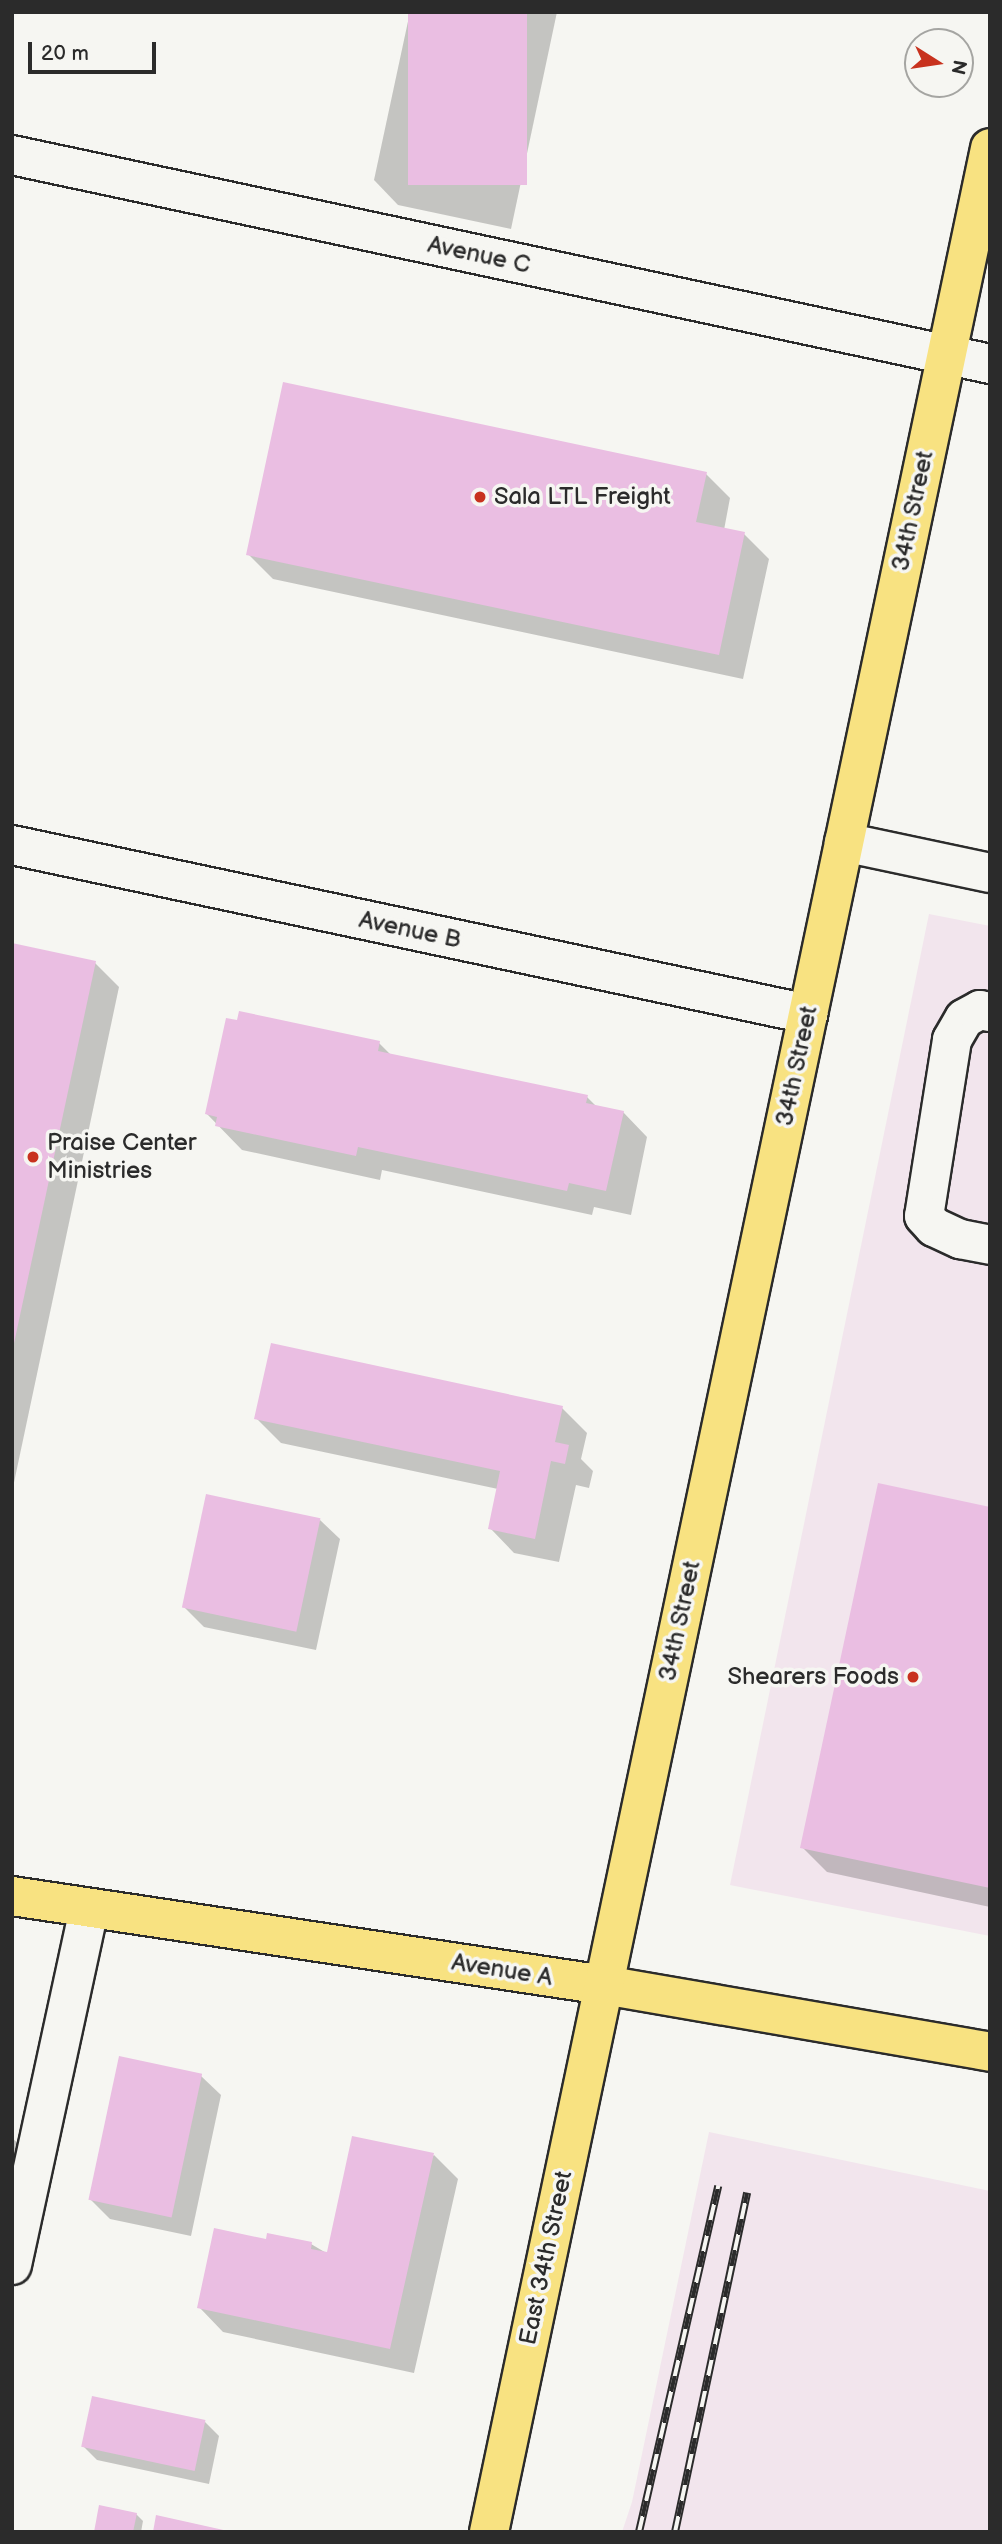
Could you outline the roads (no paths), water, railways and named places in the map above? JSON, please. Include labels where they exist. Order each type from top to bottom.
[{"type":"main road","name":"34th Street","points":[[604,1985],[990,148]]},
{"type":"main road","name":"Avenue A","points":[[12,1896],[604,1985],[990,2052]]},
{"type":"main road","name":"East 34th Street","points":[[489,2532],[604,1985]]},
{"type":"street","name":"Avenue C","points":[[12,155],[990,364]]},
{"type":"street","points":[[844,842],[990,873]]},
{"type":"street","name":"Avenue B","points":[[12,845],[808,1014]]},
{"type":"street","points":[[990,1012],[980,1010],[964,1019],[952,1040],[924,1216],[934,1227],[960,1239],[990,1245]]},
{"type":"street","points":[[12,2265],[89,1908]]},
{"type":"railway","points":[[639,2532],[718,2186]]},
{"type":"railway","points":[[675,2532],[747,2193]]},
{"type":"place","name":"Sala LTL Freight","points":[[480,497]]},
{"type":"place","name":"Praise Center Ministries","points":[[33,1157]]},
{"type":"place","name":"Shearers Foods","points":[[913,1677]]}]
